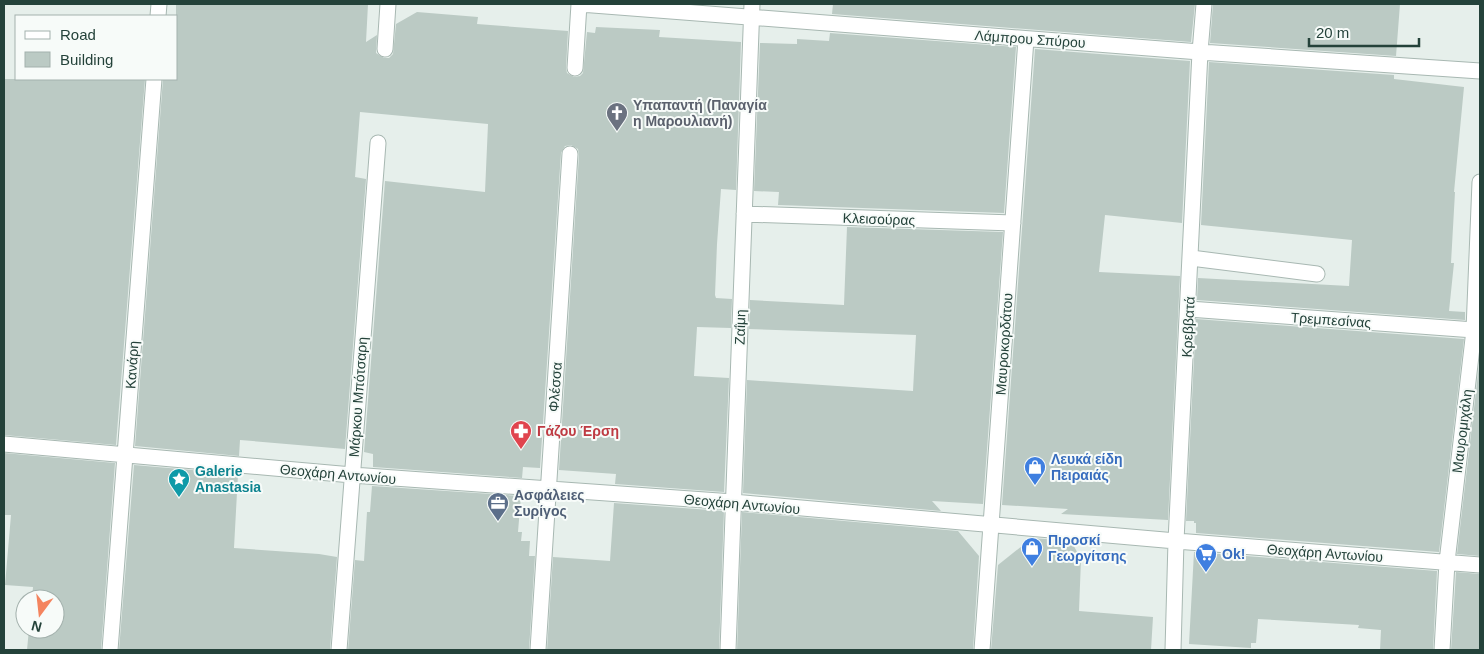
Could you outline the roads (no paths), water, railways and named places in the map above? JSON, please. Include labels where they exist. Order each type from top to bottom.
[{"type":"street","points":[[385,49],[388,4]]},
{"type":"street","points":[[575,68],[579,4]]},
{"type":"street","name":"Λάμπρου Σπύρου","points":[[579,4],[752,10],[1026,39],[1480,71]]},
{"type":"street","name":"Κρεββατά","points":[[1173,650],[1176,541],[1204,4]]},
{"type":"street","name":"Ζαΐμη","points":[[728,650],[752,10]]},
{"type":"street","name":"Μαυροκορδάτου","points":[[982,650],[1026,39]]},
{"type":"street","name":"Κανάρη","points":[[110,650],[154,80]]},
{"type":"street","name":"Μάρκου Μπότσαρη","points":[[339,650],[378,143]]},
{"type":"street","name":"Φλέσσα","points":[[538,650],[570,154]]},
{"type":"street","name":"Μαυρομιχάλη","points":[[1442,650],[1447,562],[1474,330],[1480,182]]},
{"type":"street","name":"Κλεισούρας","points":[[744,214],[1013,223]]},
{"type":"street","points":[[1191,258],[1317,274]]},
{"type":"street","name":"Τρεμπεσίνας","points":[[1189,309],[1474,330]]},
{"type":"street","name":"Θεοχάρη Αντωνίου","points":[[4,444],[352,475],[733,502],[991,526],[1480,565]]},
{"type":"place","name":"Υπαπαντή (Παναγία η Μαρουλιανή)","points":[[617,132]]},
{"type":"place","name":"Γάζου Έρση","points":[[521,450]]},
{"type":"place","name":"Λευκά είδη Πειραιάς","points":[[1035,486]]},
{"type":"place","name":"Galerie Anastasia","points":[[179,498]]},
{"type":"place","name":"Ασφάλειες Συρίγος","points":[[498,522]]},
{"type":"place","name":"Πιροσκί Γεωργίτσης","points":[[1032,567]]},
{"type":"place","name":"Ok!","points":[[1206,573]]}]
